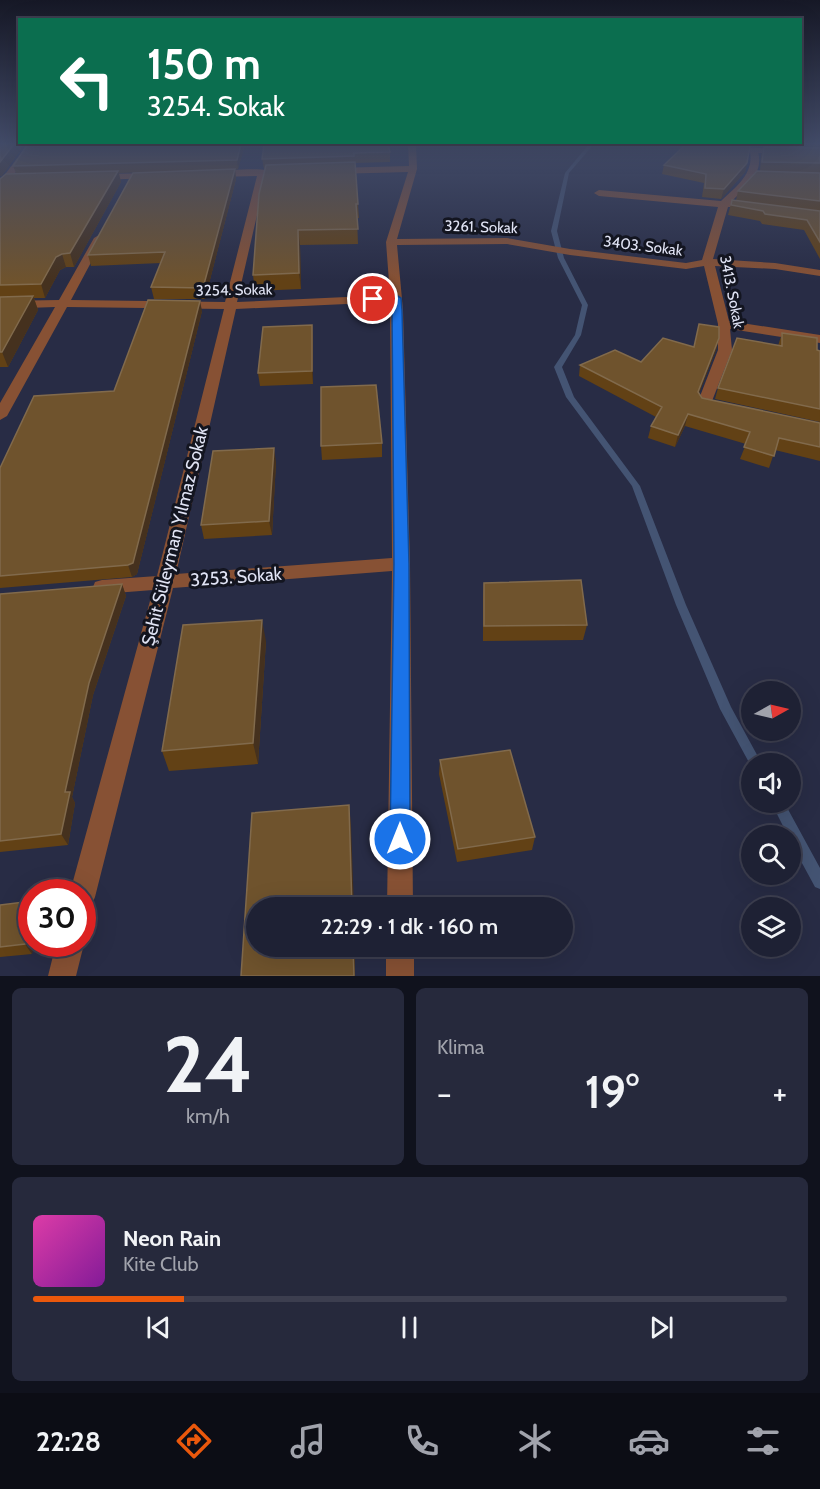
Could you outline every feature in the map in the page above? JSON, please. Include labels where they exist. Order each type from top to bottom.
[{"type":"street","name":"Şehit Süleyman Yılmaz Sokak","points":[[87,879],[165,582],[258,190]]},
{"type":"street","points":[[400,897],[401,564],[396,298],[391,242],[407,190]]},
{"type":"street","name":"3413. Sokak","points":[[727,409],[704,404],[725,350],[724,324],[707,257],[724,204],[740,190]]},
{"type":"street","points":[[599,193],[745,207]]},
{"type":"street","points":[[0,416],[106,225]]},
{"type":"street","name":"3261. Sokak","points":[[391,242],[507,241],[570,252]]},
{"type":"street","name":"3403. Sokak","points":[[570,252],[686,267],[708,262],[775,266],[820,273]]},
{"type":"street","name":"3254. Sokak","points":[[0,305],[63,303],[231,306],[396,298]]},
{"type":"street","points":[[724,324],[820,339]]},
{"type":"street","name":"3253. Sokak","points":[[89,588],[401,564]]},
{"type":"street","points":[[62,976],[67,957]]},
{"type":"street","points":[[400,957],[400,976]]},
{"type":"building","points":[[0,190],[107,190],[70,253],[56,257],[41,284],[0,285]]},
{"type":"building","points":[[124,190],[229,190],[203,288],[151,287],[165,252],[88,255]]},
{"type":"building","points":[[260,190],[357,190],[358,229],[298,230],[299,273],[253,275]]},
{"type":"building","points":[[820,190],[820,201],[738,191]]},
{"type":"building","points":[[732,200],[820,211],[820,242],[807,220],[765,214],[763,211],[731,205]]},
{"type":"building","points":[[33,296],[2,352],[0,352],[0,297]]},
{"type":"building","points":[[148,300],[200,301],[133,563],[0,576],[0,468],[34,396],[114,391]]},
{"type":"building","points":[[699,324],[719,327],[719,338],[698,392],[702,398],[820,423],[820,447],[779,438],[774,456],[744,447],[750,432],[688,414],[678,435],[651,426],[662,407],[580,365],[615,350],[641,362],[663,338],[694,347]]},
{"type":"building","points":[[312,325],[312,371],[258,373],[263,327]]},
{"type":"building","points":[[782,333],[817,338],[817,350],[820,351],[820,409],[718,388],[737,338],[782,346]]},
{"type":"building","points":[[376,385],[382,443],[321,446],[321,387]]},
{"type":"building","points":[[274,448],[269,521],[201,525],[213,451]]},
{"type":"building","points":[[581,580],[587,625],[484,626],[484,583]]},
{"type":"building","points":[[122,584],[89,683],[65,792],[70,792],[61,834],[0,841],[0,594]]},
{"type":"building","points":[[262,620],[253,743],[162,751],[183,625]]},
{"type":"building","points":[[510,750],[535,837],[458,849],[440,760]]},
{"type":"building","points":[[349,805],[352,897],[246,897],[252,813]]},
{"type":"building","points":[[246,902],[246,957],[353,957],[354,976],[241,976]]},
{"type":"building","points":[[18,903],[18,945],[0,947],[0,905]]},
{"type":"waterway","points":[[563,190],[554,231],[561,258],[585,305],[578,335],[558,367],[570,397],[636,486],[681,605],[726,709],[750,753]]},
{"type":"waterway","points":[[783,813],[820,882]]},
{"type":"route","points":[[373,299],[396,298],[397,310],[401,564],[400,839]]}]
